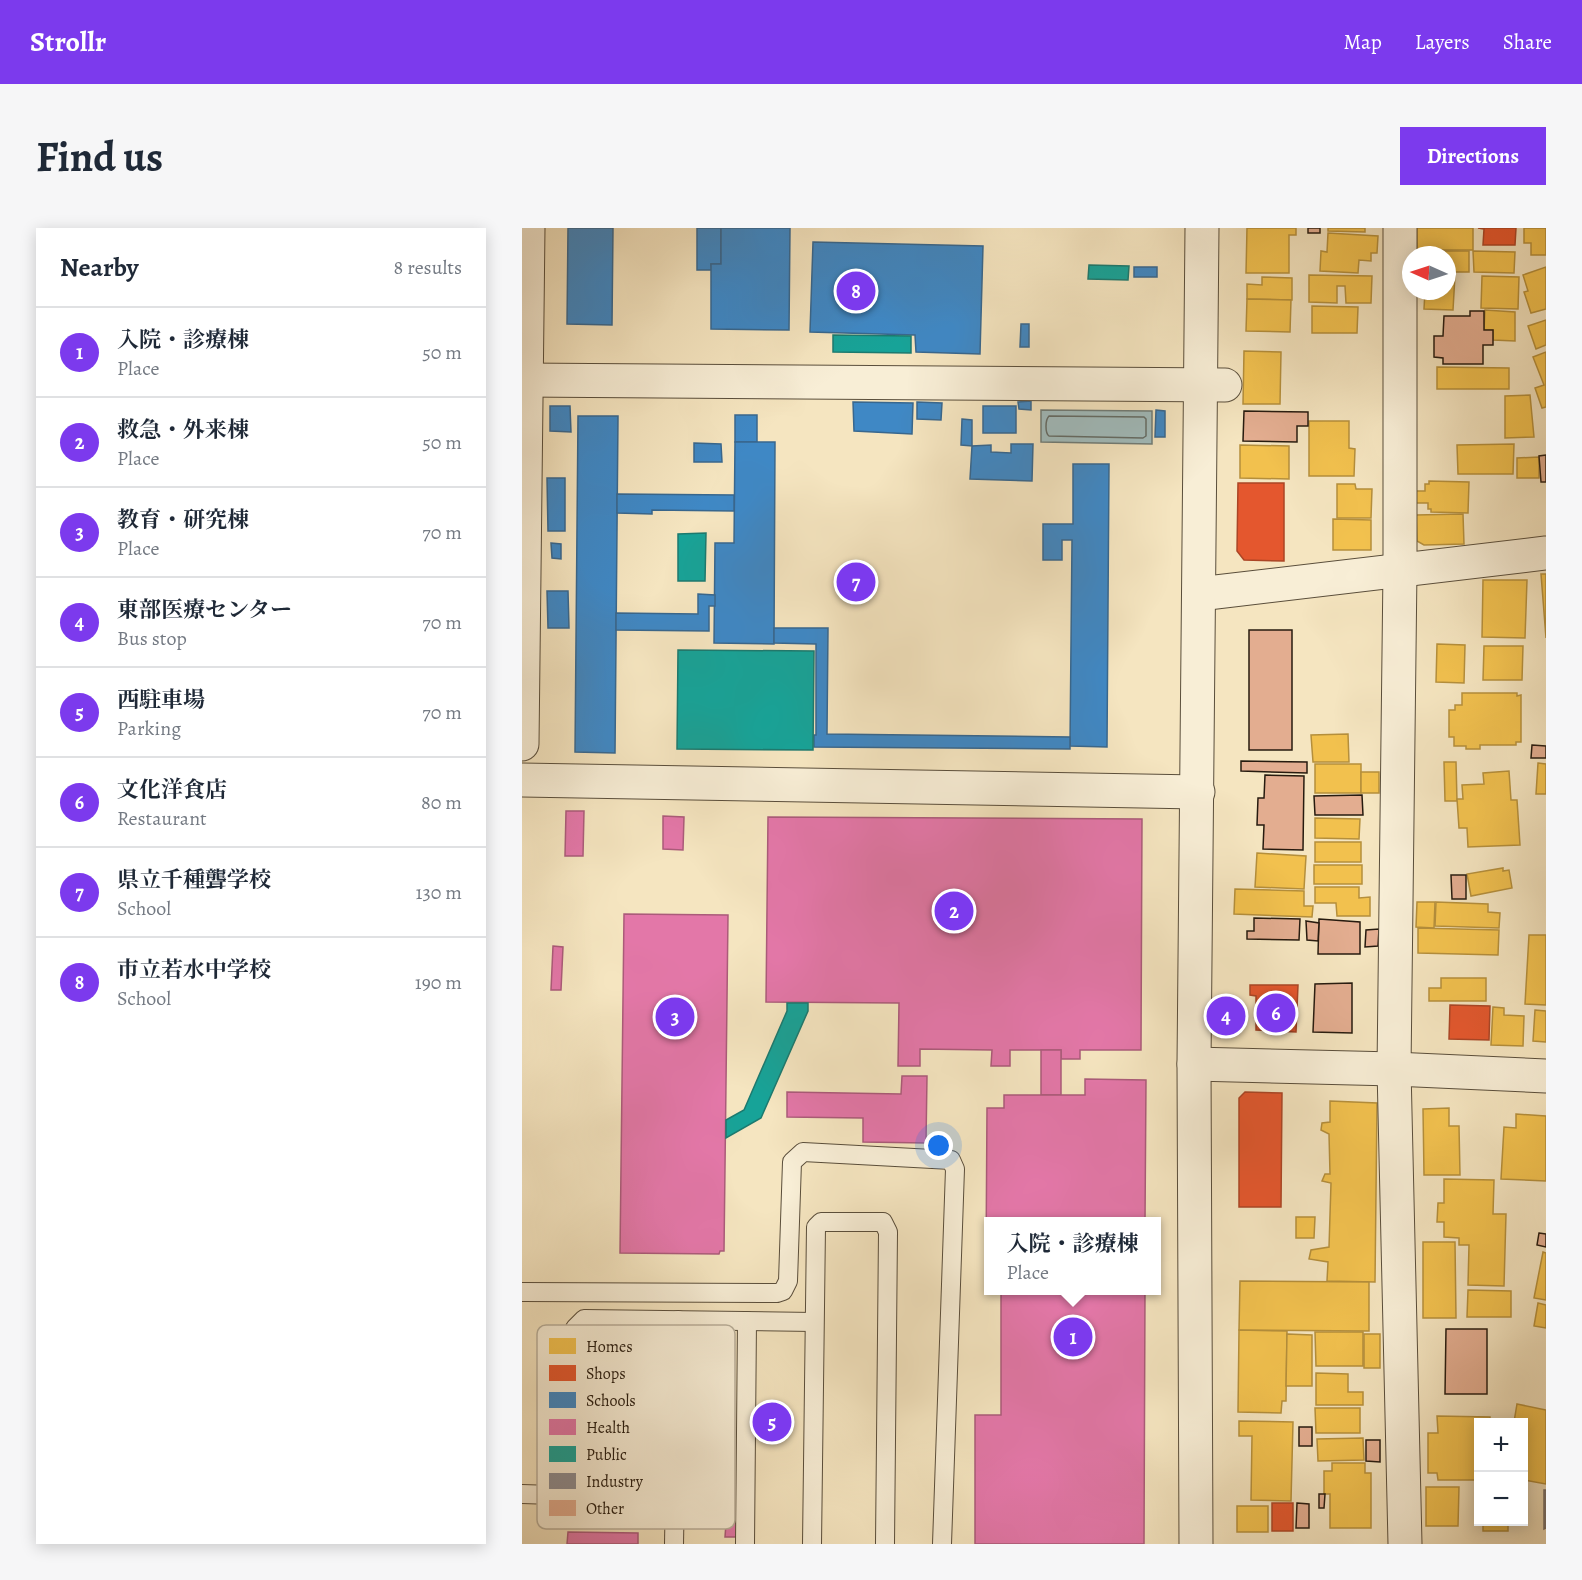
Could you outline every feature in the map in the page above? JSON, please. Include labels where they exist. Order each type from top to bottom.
[{"type":"street","points":[[522,744],[524,380],[528,228]]},
{"type":"street","points":[[1196,1544],[1194,1064],[1199,594],[1212,385],[1202,228]]},
{"type":"street","points":[[1400,228],[1400,569],[1394,1069],[1406,1544]]},
{"type":"street","points":[[524,380],[1212,385]]},
{"type":"street","points":[[1199,594],[1546,553]]},
{"type":"street","points":[[522,780],[1198,792]]},
{"type":"street","points":[[1194,1064],[1394,1069],[1546,1076]]},
{"type":"lane","points":[[522,1292],[777,1293],[783,1291],[789,1281],[792,1162],[803,1152],[951,1160],[954,1169],[942,1544]]},
{"type":"lane","points":[[812,1544],[816,1227],[821,1221],[883,1222],[888,1232],[885,1544]]},
{"type":"lane","points":[[578,1325],[584,1319],[814,1322]]},
{"type":"lane","points":[[678,1320],[678,1325]]},
{"type":"lane","points":[[745,1544],[747,1321]]},
{"type":"lane","points":[[522,1494],[537,1495]]},
{"type":"lane","points":[[674,1529],[674,1544]]},
{"type":"water","points":[[1041,410],[1152,411],[1152,444],[1041,442]]},
{"type":"building: Homes","points":[[1247,228],[1296,228],[1296,235],[1289,235],[1289,273],[1246,273]]},
{"type":"building: Homes","points":[[1328,228],[1365,228],[1365,232],[1328,231]]},
{"type":"building: Homes","points":[[1417,228],[1473,228],[1473,250],[1456,250],[1456,246],[1417,246]]},
{"type":"building: Homes","points":[[1524,228],[1546,228],[1546,255],[1531,255],[1531,243],[1524,243]]},
{"type":"building: Homes","points":[[1328,233],[1378,236],[1377,253],[1371,253],[1371,261],[1359,260],[1358,273],[1320,271],[1321,251],[1327,252]]},
{"type":"building: Homes","points":[[1456,251],[1469,251],[1469,272],[1456,272]]},
{"type":"building: Homes","points":[[1473,251],[1515,252],[1514,273],[1474,272]]},
{"type":"building: Homes","points":[[1546,267],[1546,309],[1531,313],[1524,292],[1528,291],[1523,275]]},
{"type":"building: Homes","points":[[1309,275],[1372,276],[1371,303],[1346,303],[1345,286],[1337,286],[1337,303],[1309,302]]},
{"type":"building: Homes","points":[[1482,276],[1519,277],[1518,309],[1481,308]]},
{"type":"building: Homes","points":[[1262,277],[1292,278],[1292,300],[1247,299],[1247,284],[1262,285]]},
{"type":"building: Homes","points":[[1247,299],[1291,300],[1290,332],[1246,331]]},
{"type":"building: Homes","points":[[1424,300],[1454,300],[1453,310],[1424,309]]},
{"type":"building: Homes","points":[[1312,306],[1358,307],[1357,333],[1312,333]]},
{"type":"building: Homes","points":[[1485,310],[1515,312],[1515,341],[1493,340],[1493,330],[1484,330]]},
{"type":"building: Homes","points":[[1546,320],[1546,345],[1536,349],[1528,326]]},
{"type":"building: Homes","points":[[1244,351],[1281,352],[1280,404],[1243,404]]},
{"type":"building: Homes","points":[[1546,352],[1546,407],[1542,408],[1535,388],[1544,385],[1533,357]]},
{"type":"building: Homes","points":[[1437,367],[1509,368],[1509,389],[1437,389]]},
{"type":"building: Homes","points":[[1530,395],[1534,437],[1505,438],[1505,396]]},
{"type":"building: Homes","points":[[1309,421],[1349,421],[1349,448],[1355,449],[1354,476],[1309,476]]},
{"type":"building: Homes","points":[[1514,444],[1513,474],[1458,474],[1457,445]]},
{"type":"building: Homes","points":[[1240,445],[1289,446],[1289,479],[1240,478]]},
{"type":"building: Homes","points":[[1539,457],[1539,478],[1517,478],[1517,458]]},
{"type":"building: Homes","points":[[1429,481],[1469,482],[1468,513],[1431,512],[1431,509],[1428,509],[1428,503],[1415,503],[1416,491],[1425,491],[1425,484],[1429,484]]},
{"type":"building: Homes","points":[[1337,484],[1355,484],[1356,489],[1372,489],[1371,518],[1337,518]]},
{"type":"building: Homes","points":[[1463,514],[1464,544],[1424,545],[1417,541],[1416,515]]},
{"type":"building: Homes","points":[[1333,519],[1371,520],[1371,550],[1333,550]]},
{"type":"building: Homes","points":[[1541,574],[1546,574],[1546,638]]},
{"type":"building: Homes","points":[[1483,580],[1527,580],[1525,638],[1482,637]]},
{"type":"building: Homes","points":[[1437,644],[1465,645],[1464,683],[1436,682]]},
{"type":"building: Homes","points":[[1484,646],[1523,646],[1522,680],[1483,680]]},
{"type":"building: Homes","points":[[1462,693],[1517,693],[1517,696],[1521,695],[1521,742],[1516,742],[1516,745],[1480,745],[1480,749],[1454,746],[1454,737],[1449,737],[1449,710],[1455,710],[1455,705],[1462,705]]},
{"type":"building: Homes","points":[[1348,734],[1349,762],[1313,762],[1311,735]]},
{"type":"building: Homes","points":[[1444,762],[1456,762],[1457,801],[1445,801]]},
{"type":"building: Homes","points":[[1538,763],[1546,764],[1546,794],[1536,794]]},
{"type":"building: Homes","points":[[1315,764],[1361,764],[1361,793],[1315,793]]},
{"type":"building: Homes","points":[[1509,771],[1511,800],[1517,800],[1520,845],[1468,847],[1467,828],[1459,828],[1457,799],[1463,799],[1462,785],[1484,784],[1483,773]]},
{"type":"building: Homes","points":[[1361,772],[1379,772],[1379,793],[1361,793]]},
{"type":"building: Homes","points":[[1315,818],[1360,819],[1359,839],[1315,838]]},
{"type":"building: Homes","points":[[1315,842],[1361,842],[1361,862],[1315,862]]},
{"type":"building: Homes","points":[[1257,853],[1306,856],[1304,889],[1255,887]]},
{"type":"building: Homes","points":[[1314,865],[1362,865],[1362,884],[1314,884]]},
{"type":"building: Homes","points":[[1503,868],[1503,871],[1509,870],[1512,888],[1471,896],[1467,874]]},
{"type":"building: Homes","points":[[1315,887],[1359,887],[1359,898],[1370,897],[1370,916],[1337,916],[1336,903],[1315,903]]},
{"type":"building: Homes","points":[[1235,889],[1304,891],[1304,906],[1313,906],[1312,917],[1234,914]]},
{"type":"building: Homes","points":[[1417,902],[1435,902],[1434,928],[1416,927]]},
{"type":"building: Homes","points":[[1436,902],[1488,904],[1488,912],[1500,913],[1499,928],[1435,926]]},
{"type":"building: Homes","points":[[1418,928],[1499,930],[1498,955],[1418,953]]},
{"type":"building: Homes","points":[[1529,935],[1546,935],[1546,1005],[1525,1004]]},
{"type":"building: Homes","points":[[1441,978],[1486,978],[1486,1001],[1429,1001],[1429,988],[1441,988]]},
{"type":"building: Homes","points":[[1493,1007],[1504,1008],[1504,1015],[1524,1016],[1523,1046],[1491,1045]]},
{"type":"building: Homes","points":[[1535,1010],[1546,1011],[1546,1042],[1533,1041]]},
{"type":"building: Homes","points":[[1330,1101],[1377,1103],[1375,1282],[1327,1281],[1328,1262],[1309,1259],[1311,1250],[1329,1247],[1331,1183],[1322,1181],[1325,1174],[1330,1174],[1329,1134],[1321,1130],[1322,1123],[1330,1122]]},
{"type":"building: Homes","points":[[1449,1108],[1449,1126],[1459,1126],[1460,1175],[1424,1175],[1423,1109]]},
{"type":"building: Homes","points":[[1516,1114],[1546,1116],[1546,1181],[1501,1179],[1504,1127],[1516,1128]]},
{"type":"building: Homes","points":[[1444,1179],[1494,1180],[1493,1214],[1506,1214],[1504,1286],[1468,1285],[1469,1245],[1459,1245],[1459,1238],[1444,1237],[1444,1222],[1437,1222],[1438,1203],[1444,1203]]},
{"type":"building: Homes","points":[[1296,1217],[1315,1217],[1314,1238],[1296,1238]]},
{"type":"building: Homes","points":[[1423,1242],[1455,1242],[1456,1318],[1423,1318]]},
{"type":"building: Homes","points":[[1543,1252],[1546,1253],[1546,1300],[1534,1298]]},
{"type":"building: Homes","points":[[1240,1281],[1369,1282],[1369,1331],[1239,1330]]},
{"type":"building: Homes","points":[[1468,1290],[1511,1291],[1511,1317],[1467,1317]]},
{"type":"building: Homes","points":[[1538,1303],[1546,1305],[1546,1328],[1534,1326]]},
{"type":"building: Homes","points":[[1239,1330],[1287,1331],[1286,1401],[1282,1401],[1281,1413],[1238,1412]]},
{"type":"building: Homes","points":[[1315,1332],[1363,1332],[1363,1366],[1316,1366]]},
{"type":"building: Homes","points":[[1287,1334],[1312,1335],[1312,1386],[1286,1386]]},
{"type":"building: Homes","points":[[1364,1334],[1380,1334],[1380,1368],[1364,1368]]},
{"type":"building: Homes","points":[[1316,1373],[1348,1374],[1348,1392],[1363,1392],[1363,1405],[1316,1405]]},
{"type":"building: Homes","points":[[1517,1404],[1546,1410],[1546,1484],[1528,1481],[1528,1418],[1515,1418]]},
{"type":"building: Homes","points":[[1315,1408],[1360,1408],[1360,1433],[1316,1433]]},
{"type":"building: Homes","points":[[1437,1416],[1490,1417],[1474,1418],[1474,1480],[1438,1480],[1437,1473],[1428,1473],[1428,1433],[1438,1433]]},
{"type":"building: Homes","points":[[1239,1421],[1293,1422],[1291,1501],[1251,1500],[1252,1436],[1239,1436]]},
{"type":"building: Homes","points":[[1363,1438],[1364,1460],[1318,1461],[1317,1439]]},
{"type":"building: Homes","points":[[1332,1463],[1365,1463],[1365,1473],[1371,1473],[1371,1528],[1330,1528],[1330,1494],[1324,1494],[1324,1471],[1332,1471]]},
{"type":"building: Homes","points":[[1426,1487],[1459,1487],[1458,1526],[1426,1526]]},
{"type":"building: Homes","points":[[1237,1506],[1268,1506],[1268,1532],[1237,1532]]},
{"type":"building: Homes","points":[[1483,1526],[1508,1526],[1508,1531],[1483,1531]]},
{"type":"building: Shops","points":[[1478,228],[1516,228],[1515,245],[1483,245],[1484,229]]},
{"type":"building: Shops","points":[[1238,483],[1284,483],[1284,561],[1244,560],[1237,551]]},
{"type":"building: Shops","points":[[1250,985],[1298,985],[1296,1032],[1256,1030],[1256,996],[1250,995]]},
{"type":"building: Shops","points":[[1450,1005],[1490,1006],[1489,1040],[1449,1039]]},
{"type":"building: Shops","points":[[1245,1092],[1282,1093],[1281,1207],[1239,1207],[1239,1098]]},
{"type":"building: Shops","points":[[1272,1503],[1293,1503],[1293,1531],[1272,1531]]},
{"type":"building: Schools","points":[[568,228],[613,228],[612,325],[567,324]]},
{"type":"building: Schools","points":[[697,228],[721,228],[721,264],[711,264],[712,270],[697,270]]},
{"type":"building: Schools","points":[[721,228],[790,228],[789,330],[711,329],[711,264],[721,264]]},
{"type":"building: Schools","points":[[813,242],[983,246],[980,354],[916,352],[915,335],[810,332]]},
{"type":"building: Schools","points":[[1134,267],[1157,267],[1157,277],[1134,277]]},
{"type":"building: Schools","points":[[1021,324],[1029,324],[1029,347],[1020,347]]},
{"type":"building: Schools","points":[[1031,401],[1031,410],[1019,409],[1018,402]]},
{"type":"building: Schools","points":[[853,402],[913,403],[912,434],[854,431]]},
{"type":"building: Schools","points":[[917,402],[942,403],[941,420],[917,419]]},
{"type":"building: Schools","points":[[550,406],[570,406],[571,432],[550,431]]},
{"type":"building: Schools","points":[[983,406],[1016,406],[1016,433],[983,433]]},
{"type":"building: Schools","points":[[1156,410],[1165,411],[1165,437],[1155,437]]},
{"type":"building: Schools","points":[[735,415],[757,415],[757,442],[735,442]]},
{"type":"building: Schools","points":[[578,416],[618,416],[615,753],[575,752]]},
{"type":"building: Schools","points":[[962,419],[972,420],[972,446],[961,445]]},
{"type":"building: Schools","points":[[735,442],[775,442],[774,644],[714,643],[715,543],[734,543]]},
{"type":"building: Schools","points":[[694,443],[721,444],[722,462],[694,462]]},
{"type":"building: Schools","points":[[1011,444],[1033,444],[1032,481],[970,479],[972,446],[991,445],[991,452],[1011,453]]},
{"type":"building: Schools","points":[[1073,464],[1109,464],[1107,747],[1070,746],[1072,540],[1062,540],[1062,560],[1043,560],[1043,524],[1073,524]]},
{"type":"building: Schools","points":[[547,478],[565,478],[565,531],[548,531]]},
{"type":"building: Schools","points":[[617,494],[734,495],[734,511],[652,510],[652,514],[617,513]]},
{"type":"building: Schools","points":[[551,543],[561,544],[561,559],[552,558]]},
{"type":"building: Schools","points":[[547,591],[568,591],[569,628],[548,628]]},
{"type":"building: Schools","points":[[698,594],[715,595],[715,606],[709,606],[709,631],[616,630],[616,613],[698,614]]},
{"type":"building: Schools","points":[[774,628],[828,628],[827,734],[1070,737],[1070,749],[814,747],[816,644],[774,643]]},
{"type":"building: Health","points":[[566,811],[584,811],[583,856],[565,856]]},
{"type":"building: Health","points":[[663,816],[684,817],[683,850],[663,849]]},
{"type":"building: Health","points":[[768,817],[1142,819],[1141,1050],[1080,1050],[1080,1059],[1061,1059],[1061,1050],[1010,1050],[1010,1066],[991,1066],[992,1050],[920,1049],[920,1066],[898,1066],[899,1003],[766,1002]]},
{"type":"building: Health","points":[[624,914],[728,915],[724,1251],[720,1251],[719,1254],[620,1253]]},
{"type":"building: Health","points":[[553,946],[563,947],[561,990],[551,990]]},
{"type":"building: Health","points":[[1041,1050],[1061,1050],[1061,1095],[1041,1095]]},
{"type":"building: Health","points":[[902,1076],[927,1076],[926,1143],[863,1142],[863,1118],[787,1117],[787,1092],[901,1094]]},
{"type":"building: Health","points":[[1085,1079],[1146,1080],[1145,1217],[986,1217],[987,1108],[1004,1108],[1004,1095],[1085,1095]]},
{"type":"building: Health","points":[[1001,1295],[1145,1295],[1144,1544],[975,1544],[975,1415],[1001,1415]]},
{"type":"building: Health","points":[[735,1523],[741,1523],[740,1537],[725,1537],[726,1529],[735,1529]]},
{"type":"building: Health","points":[[568,1532],[638,1533],[638,1544],[567,1544]]},
{"type":"building: Public","points":[[1089,265],[1129,266],[1128,280],[1088,279]]},
{"type":"building: Public","points":[[833,335],[911,336],[911,353],[833,352]]},
{"type":"building: Public","points":[[706,533],[705,581],[678,581],[678,534]]},
{"type":"building: Public","points":[[678,650],[814,651],[813,750],[677,749]]},
{"type":"building: Public","points":[[787,1003],[808,1003],[808,1011],[761,1118],[726,1138],[726,1120],[744,1110],[787,1011]]},
{"type":"building: Industry","points":[[1544,1490],[1546,1490],[1546,1528],[1544,1529]]},
{"type":"building: Other","points":[[1308,228],[1320,228],[1320,233],[1308,233]]},
{"type":"building: Other","points":[[1470,311],[1484,311],[1484,330],[1493,330],[1493,345],[1483,345],[1483,364],[1443,364],[1443,358],[1434,357],[1434,336],[1443,336],[1444,316],[1470,316]]},
{"type":"building: Other","points":[[1244,411],[1308,412],[1308,426],[1297,426],[1297,442],[1243,441]]},
{"type":"building: Other","points":[[1546,455],[1546,482],[1541,482],[1539,456]]},
{"type":"building: Other","points":[[1249,630],[1292,630],[1292,750],[1249,750]]},
{"type":"building: Other","points":[[1532,745],[1546,746],[1546,758],[1531,758]]},
{"type":"building: Other","points":[[1241,761],[1307,762],[1307,773],[1241,771]]},
{"type":"building: Other","points":[[1265,775],[1304,776],[1303,850],[1263,849],[1264,825],[1257,825],[1258,798],[1264,798]]},
{"type":"building: Other","points":[[1362,795],[1363,815],[1315,815],[1314,796]]},
{"type":"building: Other","points":[[1451,875],[1466,875],[1466,899],[1452,899]]},
{"type":"building: Other","points":[[1254,918],[1300,919],[1299,940],[1247,939],[1247,931],[1254,931]]},
{"type":"building: Other","points":[[1319,919],[1360,922],[1360,954],[1318,954]]},
{"type":"building: Other","points":[[1306,921],[1319,923],[1318,941],[1307,940]]},
{"type":"building: Other","points":[[1379,929],[1378,946],[1365,947],[1366,930]]},
{"type":"building: Other","points":[[1352,983],[1352,1033],[1313,1032],[1315,984]]},
{"type":"building: Other","points":[[1539,1233],[1546,1234],[1546,1247],[1537,1245]]},
{"type":"building: Other","points":[[1446,1329],[1487,1329],[1487,1394],[1445,1394]]},
{"type":"building: Other","points":[[1299,1427],[1312,1427],[1312,1446],[1299,1446]]},
{"type":"building: Other","points":[[1366,1440],[1380,1440],[1380,1462],[1366,1461]]},
{"type":"building: Other","points":[[1319,1494],[1325,1494],[1324,1508],[1319,1508]]},
{"type":"building: Other","points":[[1297,1503],[1309,1504],[1309,1528],[1296,1528]]},
{"type":"place","name":"市立若水中学校","points":[[856,291]]},
{"type":"place","name":"県立千種聾学校","points":[[856,582]]},
{"type":"place","name":"救急・外来棟","points":[[954,911]]},
{"type":"place","name":"文化洋食店","points":[[1276,1013]]},
{"type":"place","name":"東部医療センター","points":[[1226,1016]]},
{"type":"place","name":"教育・研究棟","points":[[675,1017]]},
{"type":"place","name":"入院・診療棟","points":[[1073,1337]]},
{"type":"place","name":"西駐車場","points":[[772,1422]]}]
